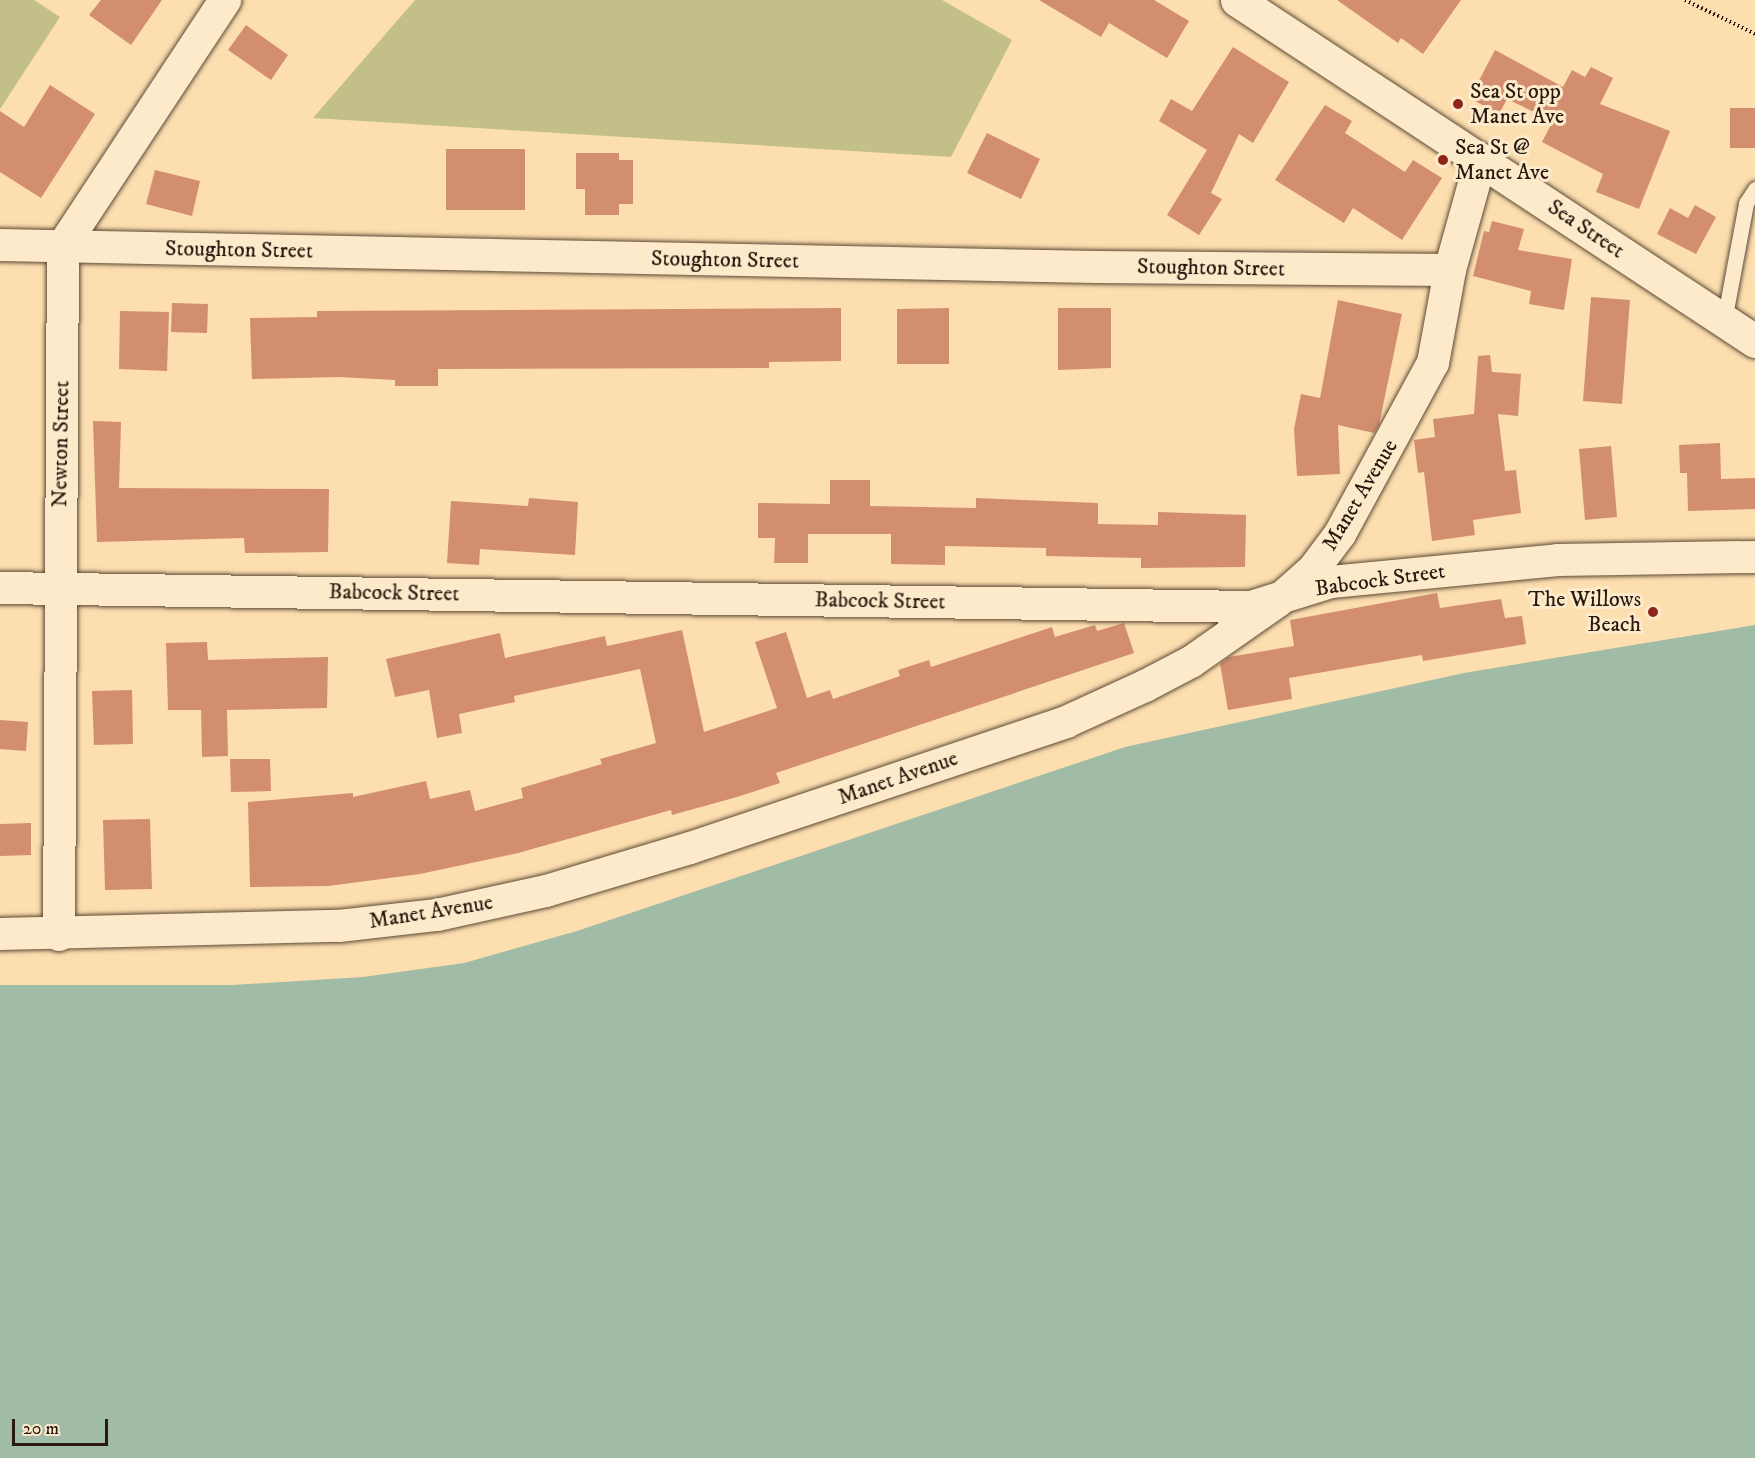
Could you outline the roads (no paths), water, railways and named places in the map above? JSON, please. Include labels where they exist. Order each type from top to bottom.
[{"type":"main road","name":"Sea Street","points":[[1237,0],[1755,341]]},
{"type":"street","points":[[63,246],[225,0]]},
{"type":"street","name":"Manet Avenue","points":[[0,934],[59,935],[339,926],[437,915],[546,891],[690,848],[1066,722],[1191,662],[1278,601],[1313,570],[1340,534],[1433,363],[1450,270],[1481,159]]},
{"type":"street","name":"Stoughton Street","points":[[0,245],[1086,267],[1450,270]]},
{"type":"street","name":"Newton Street","points":[[59,935],[59,588],[63,246]]},
{"type":"street","name":"Babcock Street","points":[[0,588],[1251,607],[1278,601],[1331,582],[1558,560],[1755,557]]},
{"type":"lane","points":[[1724,321],[1746,203],[1755,189]]},
{"type":"place","name":"Sea St opp Manet Ave","points":[[1458,104]]},
{"type":"place","name":"Sea St @ Manet Ave","points":[[1443,160]]},
{"type":"place","name":"The Willows Beach","points":[[1653,612]]}]
